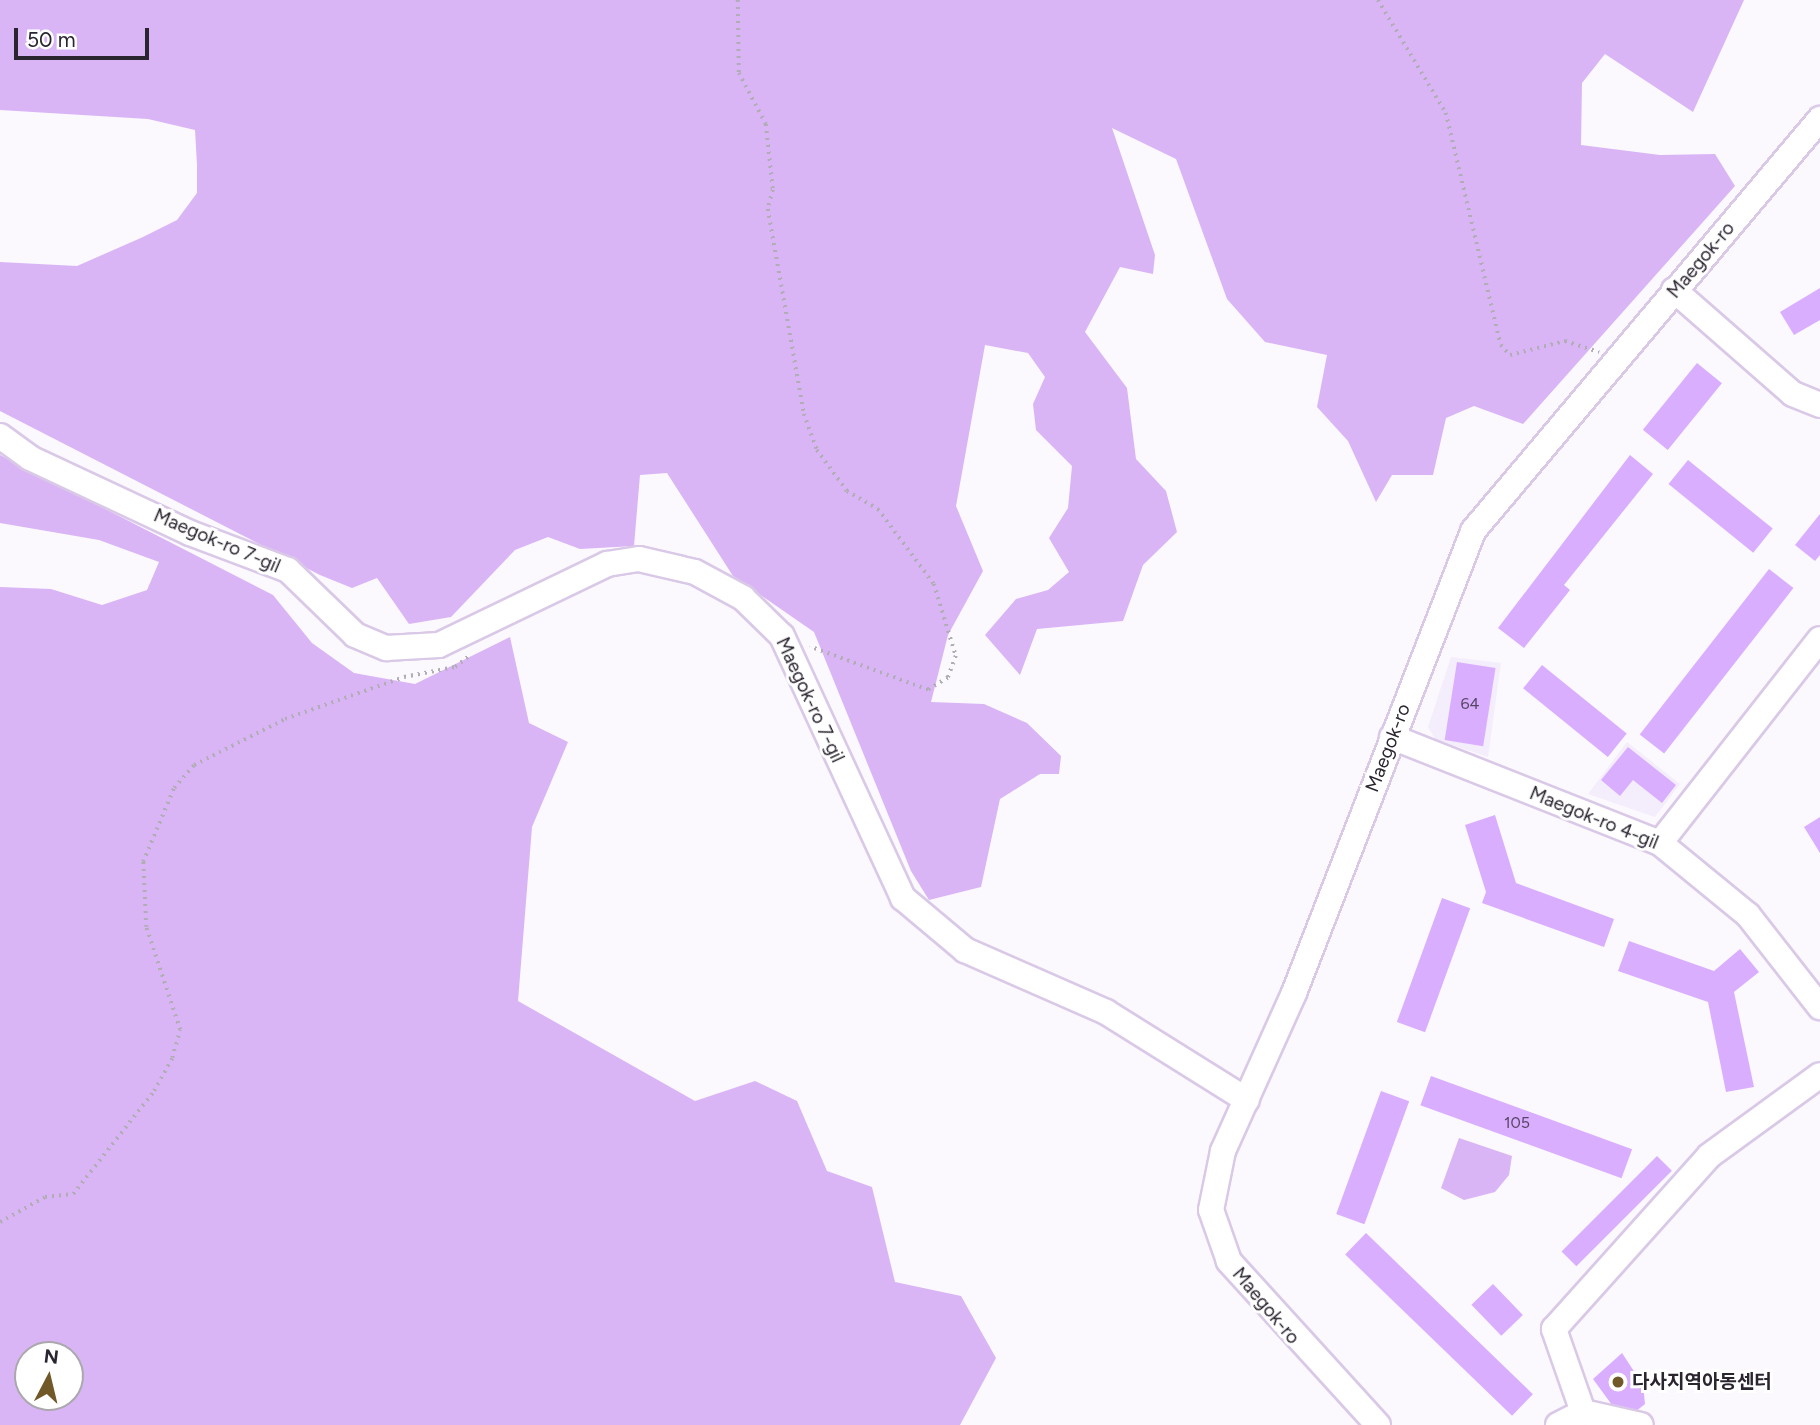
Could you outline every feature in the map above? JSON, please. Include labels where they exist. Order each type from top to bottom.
[{"type":"street","name":"Maegok-ro","points":[[1378,1425],[1290,1336],[1229,1261],[1216,1235],[1213,1184],[1473,531],[1619,362],[1674,290],[1820,119]]},
{"type":"street","points":[[1674,290],[1793,394],[1820,405]]},
{"type":"street","name":"Maegok-ro 7-gil","points":[[0,436],[30,458],[190,533],[277,564],[306,582],[355,635],[386,648],[439,645],[567,581],[639,559],[695,572],[743,598],[784,641],[903,898],[965,950],[1106,1012],[1247,1100]]},
{"type":"street","points":[[1660,843],[1820,639]]},
{"type":"street","name":"Maegok-ro 4-gil","points":[[1392,737],[1660,843],[1748,915],[1820,1007]]},
{"type":"street","points":[[1583,1412],[1554,1329],[1709,1156],[1820,1075]]},
{"type":"street","points":[[1558,1425],[1583,1412],[1641,1425]]},
{"type":"path","points":[[738,0],[738,67],[766,124],[773,190],[768,209],[804,414],[817,450],[847,491],[878,509],[934,584],[956,656],[948,678],[928,690],[909,688],[834,652],[784,641]]},
{"type":"path","points":[[1378,0],[1446,113],[1501,345],[1510,355],[1565,341],[1619,362]]},
{"type":"path","points":[[0,1222],[45,1196],[73,1194],[154,1091],[172,1058],[180,1030],[146,927],[144,862],[154,825],[181,780],[194,765],[285,719],[404,677],[455,667],[476,650]]},
{"type":"shaded area","points":[[0,0],[1744,0],[1693,112],[1605,54],[1582,83],[1581,145],[1660,155],[1715,154],[1735,186],[1523,424],[1474,406],[1446,418],[1433,475],[1392,475],[1376,502],[1348,441],[1317,407],[1327,355],[1265,342],[1227,299],[1176,159],[1112,128],[1155,255],[1153,274],[1120,267],[1085,332],[1127,388],[1136,459],[1166,491],[1177,532],[1143,565],[1123,621],[1037,629],[1020,675],[985,635],[1016,599],[1048,590],[1069,572],[1049,538],[1068,508],[1072,466],[1036,430],[1033,404],[1045,377],[1028,353],[985,345],[956,506],[983,571],[948,635],[931,702],[984,704],[1027,723],[1061,756],[1059,774],[1040,774],[1000,799],[981,887],[929,900],[911,871],[814,632],[733,576],[667,473],[640,475],[634,546],[580,549],[548,537],[515,550],[451,617],[409,624],[377,578],[352,588],[320,575],[0,411],[0,262],[77,266],[143,237],[177,220],[197,193],[197,165],[195,130],[148,119],[0,110]]},
{"type":"shaded area","points":[[0,455],[273,595],[312,643],[354,673],[415,684],[510,637],[529,723],[568,742],[532,827],[518,1001],[695,1101],[755,1081],[797,1101],[827,1171],[872,1187],[895,1282],[961,1296],[996,1358],[960,1425],[0,1425],[0,587],[51,589],[102,605],[147,590],[159,562],[99,540],[0,523]]},
{"type":"shaded area","points":[[1451,657],[1501,663],[1488,757],[1435,739],[1428,727]]},
{"type":"shaded area","points":[[1627,742],[1680,784],[1655,817],[1588,794]]},
{"type":"shaded area","points":[[1459,1138],[1512,1156],[1509,1175],[1495,1192],[1464,1200],[1441,1188]]},
{"type":"building","points":[[1820,288],[1820,320],[1794,335],[1780,312]]},
{"type":"building","points":[[1697,363],[1722,383],[1668,450],[1643,430]]},
{"type":"building","points":[[1630,455],[1653,474],[1564,585],[1570,590],[1524,648],[1498,628]]},
{"type":"building","points":[[1688,460],[1773,529],[1753,553],[1668,484]]},
{"type":"building","points":[[1820,514],[1820,555],[1815,561],[1795,545]]},
{"type":"building","points":[[1769,569],[1793,588],[1664,754],[1640,734]]},
{"type":"building","points":[[1457,662],[1496,668],[1483,746],[1445,740]]},
{"type":"building","points":[[1542,665],[1627,734],[1608,757],[1523,688]]},
{"type":"building","points":[[1628,747],[1676,785],[1662,803],[1633,780],[1620,796],[1601,780]]},
{"type":"building","points":[[1495,815],[1516,883],[1614,919],[1604,947],[1482,903],[1486,892],[1465,825]]},
{"type":"building","points":[[1820,817],[1820,853],[1804,827]]},
{"type":"building","points":[[1442,898],[1470,908],[1425,1032],[1397,1022]]},
{"type":"building","points":[[1629,941],[1714,971],[1740,949],[1759,972],[1734,992],[1754,1087],[1726,1092],[1708,1002],[1618,971]]},
{"type":"building","points":[[1431,1076],[1632,1149],[1621,1178],[1420,1105]]},
{"type":"building","points":[[1381,1091],[1409,1101],[1364,1224],[1336,1214]]},
{"type":"building","points":[[1657,1156],[1672,1171],[1576,1266],[1562,1251]]},
{"type":"building","points":[[1366,1233],[1533,1394],[1512,1416],[1345,1255]]},
{"type":"building","points":[[1493,1284],[1523,1315],[1501,1336],[1471,1305]]},
{"type":"building","name":"다사지역아동센터","points":[[1622,1353],[1643,1385],[1645,1404],[1635,1412],[1612,1405],[1593,1379]]},
{"type":"place","name":"다사지역아동센터","points":[[1618,1382]]}]
